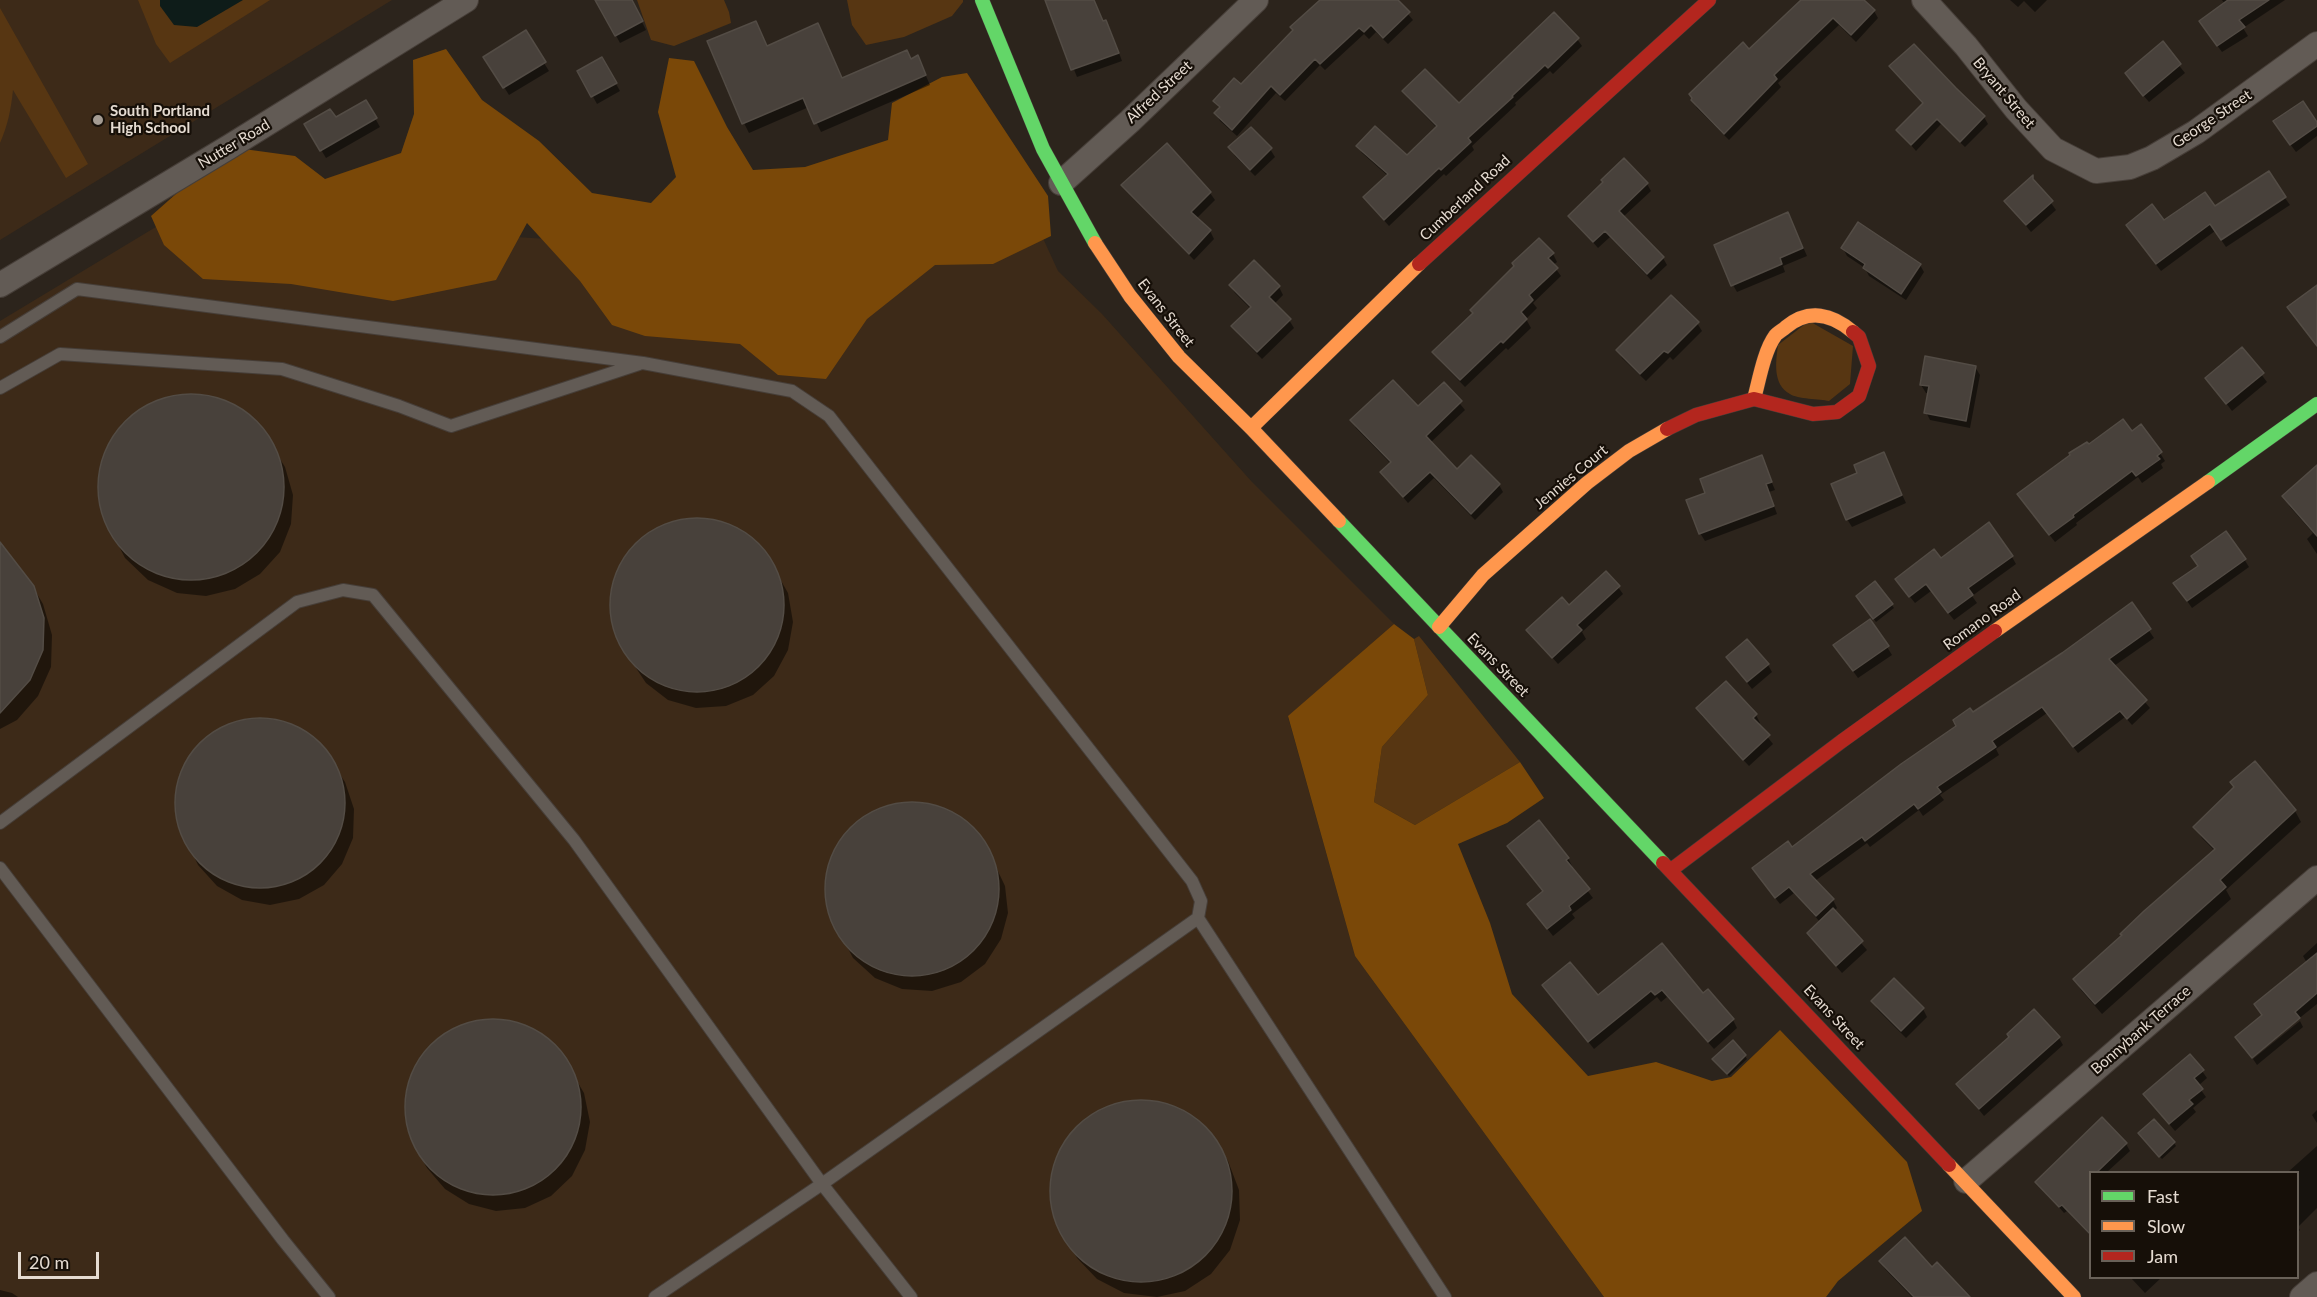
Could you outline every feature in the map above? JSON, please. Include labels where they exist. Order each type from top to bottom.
[{"type":"street","name":"Nutter Road","points":[[0,285],[466,0]]},
{"type":"street","name":"Evans Street","points":[[982,0],[1042,149],[1084,226],[1130,296],[1179,357],[1251,428],[1966,1181],[2065,1294]]},
{"type":"street","name":"Alfred Street","points":[[1061,183],[1130,121],[1256,0]]},
{"type":"street","name":"Cumberland Road","points":[[1251,428],[1328,350],[1525,165],[1709,0]]},
{"type":"street","name":"Bryant Street","points":[[1924,0],[2053,149],[2096,171]]},
{"type":"street","name":"George Street","points":[[2096,171],[2130,167],[2152,158],[2196,132],[2317,44]]},
{"type":"street","name":"Jennies Court","points":[[1439,627],[1483,575],[1587,483],[1629,450],[1673,425],[1696,415],[1754,399],[1813,414],[1837,412],[1859,396],[1869,366],[1859,338],[1840,321],[1819,315],[1796,319],[1775,336],[1764,363],[1754,399]]},
{"type":"street","name":"Romano Road","points":[[1671,870],[1764,798],[2014,617],[2249,455],[2317,404]]},
{"type":"street","name":"Bonnybank Terrace","points":[[1966,1181],[2317,878]]},
{"type":"street","points":[[2302,1297],[2317,1284]]},
{"type":"lane","points":[[0,337],[77,289],[643,363],[792,392],[829,416],[1192,881],[1201,901],[1198,918],[1445,1297]]},
{"type":"lane","points":[[0,388],[60,354],[282,369],[399,406],[451,426],[643,363]]},
{"type":"lane","points":[[0,824],[297,602],[343,590],[373,595],[574,840],[822,1184],[911,1297]]},
{"type":"lane","points":[[0,868],[283,1240],[330,1297]]},
{"type":"lane","points":[[655,1297],[822,1184],[1198,918]]},
{"type":"shaded area","name":"South Portland High School","points":[[0,0],[392,0],[0,240]]},
{"type":"shaded area","points":[[138,0],[270,0],[170,63],[156,44]]},
{"type":"shaded area","points":[[160,0],[243,0],[197,27],[174,25],[160,6]]},
{"type":"shaded area","points":[[637,0],[724,0],[731,23],[674,46],[651,40]]},
{"type":"shaded area","points":[[847,0],[963,0],[963,2],[952,16],[904,37],[866,45],[852,25]]},
{"type":"shaded area","points":[[0,8],[88,164],[66,178],[13,90],[9,117],[0,143]]},
{"type":"shaded area","points":[[446,49],[482,100],[539,141],[592,193],[651,203],[676,177],[658,112],[669,58],[694,61],[727,127],[753,170],[805,167],[888,140],[892,103],[942,77],[967,73],[1048,196],[1051,236],[993,264],[935,265],[867,319],[826,379],[778,375],[740,344],[645,336],[612,325],[580,281],[527,223],[496,280],[393,301],[291,284],[203,279],[164,245],[151,216],[229,147],[295,156],[325,179],[401,153],[414,114],[413,60]]},
{"type":"shaded area","points":[[1008,162],[1058,271],[1102,314],[1252,482],[1394,624],[1288,717],[1355,956],[1604,1297],[0,1297],[0,321],[174,216],[613,243]]},
{"type":"shaded area","points":[[1809,321],[1853,346],[1850,384],[1829,401],[1793,396],[1784,390],[1776,372],[1778,345]]},
{"type":"shaded area","points":[[1394,624],[1414,639],[1428,695],[1382,747],[1374,802],[1415,825],[1520,762],[1544,798],[1507,823],[1458,844],[1490,923],[1512,994],[1588,1076],[1656,1062],[1712,1081],[1731,1077],[1780,1030],[1907,1162],[1922,1211],[1838,1281],[1826,1297],[1604,1297],[1355,956],[1288,716]]},
{"type":"shaded area","points":[[1419,636],[1520,762],[1415,825],[1374,802],[1382,747],[1428,695],[1414,639]]},
{"type":"building","points":[[595,0],[632,0],[643,21],[615,36]]},
{"type":"building","points":[[1045,0],[1094,0],[1103,21],[1106,20],[1119,53],[1071,70]]},
{"type":"building","points":[[1320,0],[1398,0],[1410,12],[1383,38],[1371,25],[1364,32],[1359,28],[1320,64],[1315,59],[1280,95],[1271,86],[1232,130],[1214,113],[1220,107],[1213,101],[1234,78],[1241,84],[1293,30],[1290,27]]},
{"type":"building","points":[[1801,0],[1864,0],[1875,10],[1851,35],[1833,18],[1774,75],[1777,79],[1724,134],[1691,100],[1689,94],[1743,42],[1749,49]]},
{"type":"building","points":[[2228,0],[2269,0],[2239,20],[2245,27],[2217,46],[2199,21]]},
{"type":"building","points":[[1554,12],[1579,38],[1548,68],[1545,65],[1468,138],[1471,142],[1441,170],[1439,168],[1384,220],[1363,197],[1388,174],[1356,146],[1375,126],[1407,155],[1437,126],[1402,91],[1425,69],[1459,103]]},
{"type":"building","points":[[756,21],[767,46],[818,23],[842,78],[907,50],[911,59],[918,55],[926,75],[814,124],[803,98],[742,124],[707,41]]},
{"type":"building","points":[[526,30],[546,62],[503,88],[483,57]]},
{"type":"building","points":[[2163,41],[2181,64],[2143,96],[2125,73]]},
{"type":"building","points":[[1914,44],[1985,116],[1960,142],[1937,119],[1911,145],[1896,130],[1923,103],[1889,66]]},
{"type":"building","points":[[602,57],[617,83],[591,97],[577,71]]},
{"type":"building","points":[[366,100],[377,118],[320,151],[304,124],[330,109],[336,117]]},
{"type":"building","points":[[2303,101],[2317,122],[2317,126],[2290,145],[2273,121]]},
{"type":"building","points":[[1251,127],[1272,148],[1250,170],[1228,147]]},
{"type":"building","points":[[1167,143],[1211,192],[1191,212],[1211,230],[1189,254],[1121,185]]},
{"type":"building","points":[[1624,158],[1648,183],[1619,211],[1664,257],[1647,274],[1605,231],[1593,242],[1568,216]]},
{"type":"building","points":[[2269,171],[2286,197],[2221,240],[2210,224],[2156,264],[2126,225],[2152,204],[2164,220],[2205,192],[2215,206]]},
{"type":"building","points":[[2033,175],[2033,179],[2053,201],[2026,225],[2004,201]]},
{"type":"building","points":[[1788,212],[1803,248],[1780,258],[1782,264],[1731,286],[1714,245]]},
{"type":"building","points":[[1858,222],[1921,264],[1901,294],[1863,268],[1865,264],[1841,248]]},
{"type":"building","points":[[1539,238],[1554,253],[1548,258],[1558,268],[1529,295],[1533,300],[1521,312],[1527,319],[1460,380],[1432,352],[1473,313],[1470,310],[1514,266],[1512,263]]},
{"type":"building","points":[[1254,260],[1280,286],[1269,297],[1291,319],[1257,352],[1231,326],[1251,307],[1229,285]]},
{"type":"building","points":[[2317,285],[2317,346],[2287,307]]},
{"type":"building","points":[[1671,295],[1699,322],[1668,353],[1664,351],[1640,374],[1616,350]]},
{"type":"building","points":[[2242,347],[2264,373],[2226,404],[2205,378]]},
{"type":"building","points":[[1925,356],[1976,366],[1966,421],[1924,413],[1929,386],[1920,385]]},
{"type":"building","points":[[1393,380],[1418,406],[1444,382],[1462,401],[1426,436],[1457,469],[1471,455],[1500,484],[1471,514],[1430,472],[1403,497],[1380,472],[1391,462],[1350,420]]},
{"type":"building","points":[[191,394],[227,401],[257,421],[277,451],[284,487],[277,523],[257,553],[227,573],[191,580],[155,573],[125,553],[105,523],[98,487],[105,451],[125,421],[155,401]]},
{"type":"building","points":[[2123,419],[2132,431],[2141,424],[2162,452],[2157,456],[2160,459],[2136,476],[2132,471],[2049,535],[2017,494],[2070,455],[2069,453],[2087,442],[2089,444]]},
{"type":"building","points":[[1884,452],[1902,495],[1846,520],[1831,484],[1857,473],[1854,465]]},
{"type":"building","points":[[1762,455],[1772,482],[1766,484],[1774,506],[1699,534],[1686,500],[1705,493],[1700,479]]},
{"type":"building","points":[[2317,465],[2317,536],[2282,496]]},
{"type":"building","points":[[697,518],[730,525],[759,543],[777,572],[784,605],[777,638],[759,667],[730,685],[697,692],[664,685],[635,667],[617,638],[610,605],[617,572],[635,543],[664,525]]},
{"type":"building","points":[[1989,522],[2013,556],[1968,588],[1973,595],[1948,613],[1926,584],[1909,597],[1895,579],[1934,549],[1941,558]]},
{"type":"building","points":[[2226,531],[2246,559],[2187,601],[2173,583],[2198,566],[2191,556]]},
{"type":"building","points":[[0,542],[34,586],[44,618],[43,650],[30,680],[0,713]]},
{"type":"building","points":[[1606,571],[1620,586],[1577,625],[1582,630],[1552,658],[1526,630],[1562,597],[1569,605]]},
{"type":"building","points":[[1875,581],[1893,604],[1873,619],[1856,596]]},
{"type":"building","points":[[2132,602],[2151,629],[2109,659],[2147,700],[2127,719],[2120,711],[2073,747],[2042,707],[1992,741],[1996,747],[1937,787],[1941,792],[1918,809],[1914,804],[1865,841],[1862,837],[1810,874],[1834,899],[1816,916],[1789,887],[1775,898],[1752,868],[1788,841],[1792,847],[1901,764],[1956,726],[1953,720],[1970,708],[1973,712],[2062,653]]},
{"type":"building","points":[[1870,619],[1889,646],[1853,671],[1833,645]]},
{"type":"building","points":[[1747,639],[1769,664],[1747,682],[1726,657]]},
{"type":"building","points":[[1726,681],[1757,714],[1753,718],[1770,735],[1743,760],[1696,708]]},
{"type":"building","points":[[260,718],[277,719],[293,724],[320,743],[339,770],[344,786],[344,820],[339,836],[320,863],[293,882],[277,887],[260,888],[243,887],[227,882],[200,863],[181,836],[176,820],[175,803],[176,786],[181,770],[200,743],[227,724],[243,719]]},
{"type":"building","points":[[2255,761],[2296,810],[2220,880],[2226,887],[2095,1004],[2073,979],[2122,935],[2120,934],[2144,911],[2215,849],[2193,827],[2234,787],[2230,782]]},
{"type":"building","points":[[912,802],[945,809],[960,817],[973,828],[984,841],[992,856],[999,889],[992,922],[984,937],[973,950],[960,961],[945,969],[912,976],[879,969],[864,961],[851,950],[840,937],[832,922],[825,889],[832,856],[840,841],[851,828],[864,817],[879,809]]},
{"type":"building","points":[[1539,820],[1569,858],[1566,860],[1590,889],[1569,906],[1571,910],[1547,929],[1527,904],[1543,891],[1507,846]]},
{"type":"building","points":[[1833,908],[1863,941],[1836,966],[1807,933]]},
{"type":"building","points":[[1662,943],[1703,993],[1708,989],[1734,1019],[1708,1042],[1662,990],[1655,995],[1651,991],[1588,1042],[1542,985],[1570,962],[1598,995]]},
{"type":"building","points":[[2317,953],[2317,993],[2295,1012],[2300,1018],[2252,1058],[2235,1037],[2262,1015],[2254,1004]]},
{"type":"building","points":[[1894,978],[1924,1008],[1901,1031],[1871,1001]]},
{"type":"building","points":[[2034,1009],[2060,1037],[1979,1109],[1956,1084],[2009,1037],[2007,1034]]},
{"type":"building","points":[[493,1019],[527,1026],[542,1034],[555,1045],[566,1058],[574,1073],[581,1107],[574,1141],[566,1156],[555,1169],[542,1180],[527,1188],[493,1195],[459,1188],[444,1180],[431,1169],[420,1156],[412,1141],[405,1107],[412,1073],[420,1058],[431,1045],[444,1034],[459,1026]]},
{"type":"building","points":[[1733,1040],[1746,1055],[1727,1074],[1712,1059]]},
{"type":"building","points":[[2190,1054],[2204,1070],[2194,1078],[2203,1089],[2189,1100],[2193,1104],[2169,1124],[2143,1094]]},
{"type":"building","points":[[1141,1100],[1176,1107],[1205,1127],[1225,1156],[1232,1191],[1225,1226],[1205,1255],[1176,1275],[1141,1282],[1106,1275],[1077,1255],[1057,1226],[1050,1191],[1057,1156],[1077,1127],[1106,1107]]},
{"type":"building","points":[[2102,1117],[2127,1143],[2098,1171],[2089,1171],[2089,1233],[2035,1182]]},
{"type":"building","points":[[2154,1119],[2175,1142],[2159,1157],[2138,1133]]},
{"type":"building","points":[[1905,1237],[1932,1267],[1937,1262],[1970,1297],[1914,1297],[1879,1261]]},
{"type":"traffic: fast","points":[[982,0],[1043,149],[1095,243]]},
{"type":"traffic: fast","points":[[2208,482],[2317,404]]},
{"type":"traffic: fast","points":[[1339,521],[1663,863]]},
{"type":"traffic: slow","points":[[1095,243],[1130,296],[1179,357],[1251,428],[1339,521]]},
{"type":"traffic: slow","points":[[1251,428],[1419,264]]},
{"type":"traffic: slow","points":[[1754,399],[1771,342],[1777,334],[1795,321],[1812,315],[1829,317],[1853,332]]},
{"type":"traffic: slow","points":[[1439,627],[1483,575],[1587,483],[1629,451],[1667,429]]},
{"type":"traffic: slow","points":[[1995,631],[2208,482]]},
{"type":"traffic: slow","points":[[1949,1165],[2074,1297]]},
{"type":"traffic: jam","points":[[1419,264],[1709,0]]},
{"type":"traffic: jam","points":[[1667,429],[1696,415],[1754,399],[1813,414],[1837,412],[1859,396],[1869,366],[1859,337],[1853,332]]},
{"type":"traffic: jam","points":[[1671,870],[1842,741],[1995,631]]},
{"type":"traffic: jam","points":[[1663,863],[1949,1165]]},
{"type":"place","name":"South Portland High School","points":[[98,120]]}]
